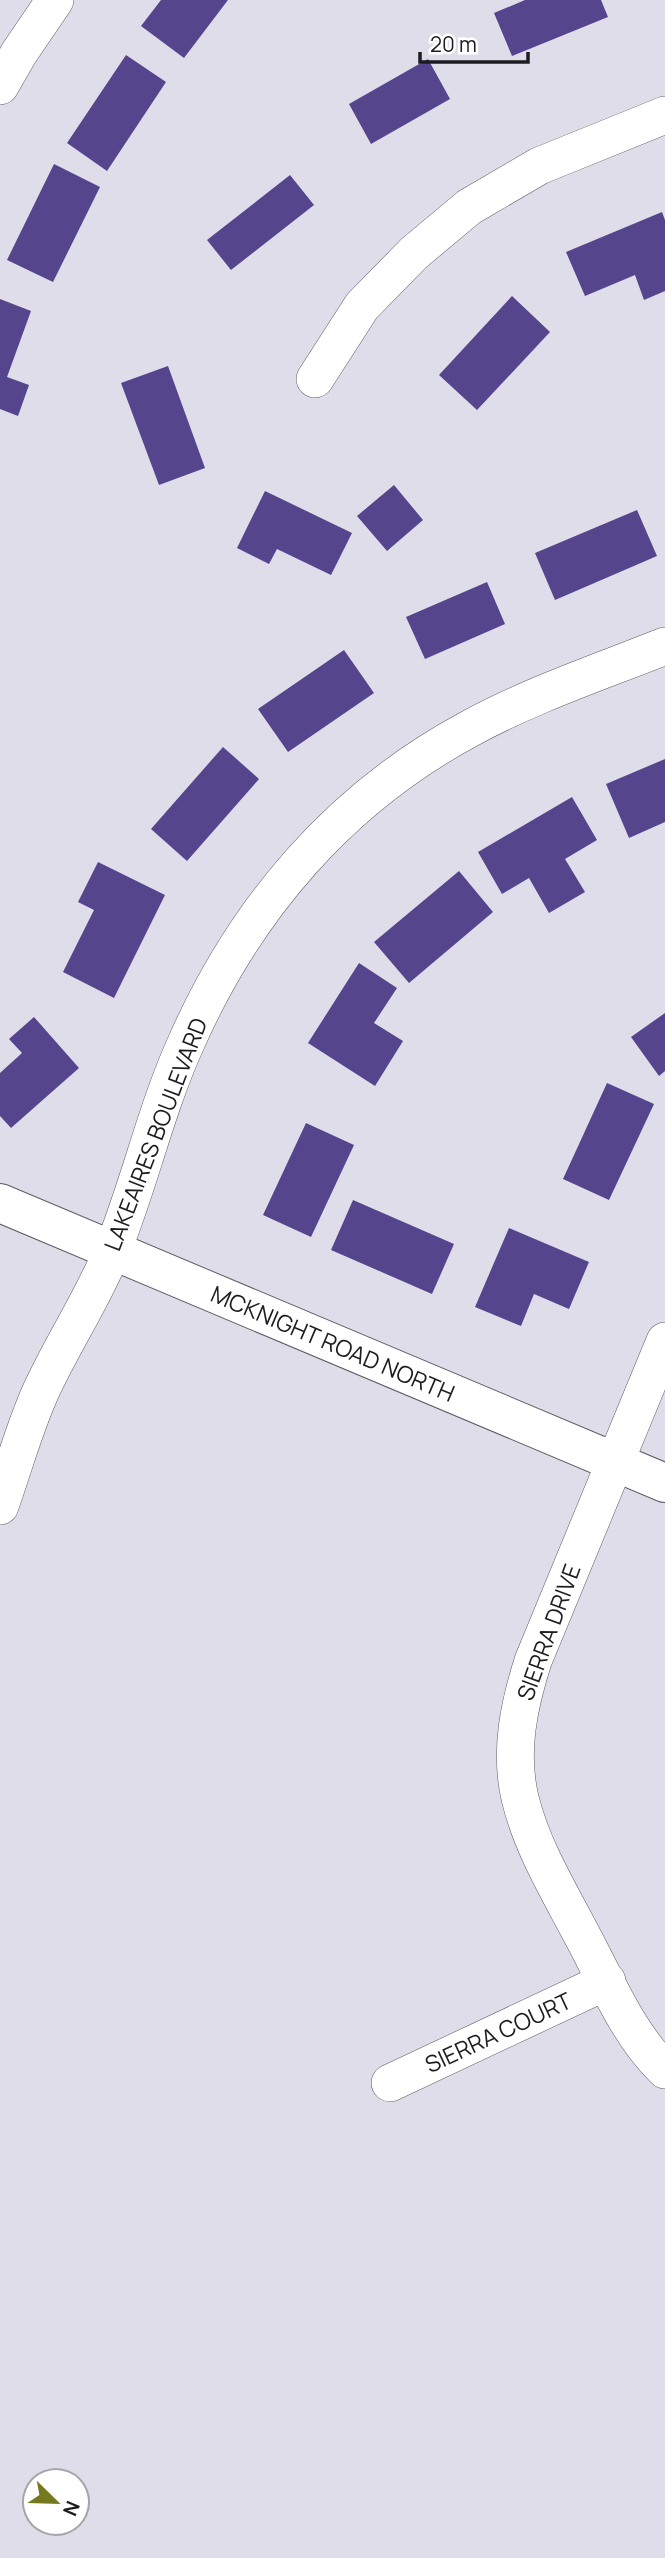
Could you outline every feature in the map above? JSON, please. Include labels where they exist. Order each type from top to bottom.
[{"type":"street","points":[[0,86],[55,0]]},
{"type":"street","points":[[315,379],[362,306],[414,253],[469,207],[539,166],[665,115]]},
{"type":"street","name":"LAKEAIRES BOULEVARD","points":[[0,1506],[39,1394],[113,1251],[185,1045],[219,975],[258,914],[303,858],[350,812],[407,767],[469,729],[530,700],[665,646]]},
{"type":"street","name":"MCKNIGHT ROAD NORTH","points":[[0,1203],[665,1483]]},
{"type":"street","name":"SIERRA DRIVE","points":[[665,1340],[533,1661],[519,1705],[515,1751],[520,1796],[535,1846],[622,2013],[646,2052],[665,2070]]},
{"type":"street","name":"SIERRA COURT","points":[[390,2083],[607,1981]]},
{"type":"building","points":[[161,0],[228,0],[184,58],[141,26]]},
{"type":"building","points":[[525,0],[601,0],[608,17],[512,56],[494,13]]},
{"type":"building","points":[[126,55],[166,82],[107,171],[67,143]]},
{"type":"building","points":[[428,59],[450,99],[371,144],[349,104]]},
{"type":"building","points":[[54,164],[100,187],[53,282],[7,260]]},
{"type":"building","points":[[290,175],[314,205],[231,270],[207,240]]},
{"type":"building","points":[[662,212],[665,220],[665,291],[644,300],[635,275],[585,296],[566,252]]},
{"type":"building","points":[[512,296],[550,332],[477,410],[439,375]]},
{"type":"building","points":[[0,299],[31,311],[7,377],[29,385],[18,416],[0,409]]},
{"type":"building","points":[[168,366],[205,468],[159,485],[121,383]]},
{"type":"building","points":[[394,485],[423,520],[387,551],[357,516]]},
{"type":"building","points":[[265,491],[352,533],[331,575],[277,549],[269,564],[237,548]]},
{"type":"building","points":[[637,510],[657,556],[555,600],[535,553]]},
{"type":"building","points":[[487,582],[505,624],[425,659],[406,617]]},
{"type":"building","points":[[344,650],[374,693],[288,752],[258,709]]},
{"type":"building","points":[[223,747],[259,779],[187,861],[151,829]]},
{"type":"building","points":[[665,759],[665,822],[629,838],[606,784]]},
{"type":"building","points":[[572,797],[597,840],[565,859],[585,892],[549,913],[529,878],[502,894],[478,852]]},
{"type":"building","points":[[98,862],[165,895],[114,998],[63,972],[94,910],[78,902]]},
{"type":"building","points":[[459,871],[493,912],[409,983],[374,942]]},
{"type":"building","points":[[359,963],[397,988],[374,1023],[403,1041],[375,1086],[308,1043]]},
{"type":"building","points":[[665,1013],[665,1071],[659,1076],[631,1037]]},
{"type":"building","points":[[34,1017],[79,1068],[11,1128],[0,1116],[0,1073],[22,1053],[9,1039]]},
{"type":"building","points":[[607,1083],[654,1104],[609,1200],[563,1179]]},
{"type":"building","points":[[306,1123],[354,1145],[311,1237],[263,1215]]},
{"type":"building","points":[[353,1200],[454,1244],[432,1294],[331,1250]]},
{"type":"building","points":[[509,1228],[589,1262],[569,1309],[534,1294],[521,1326],[475,1307]]}]
